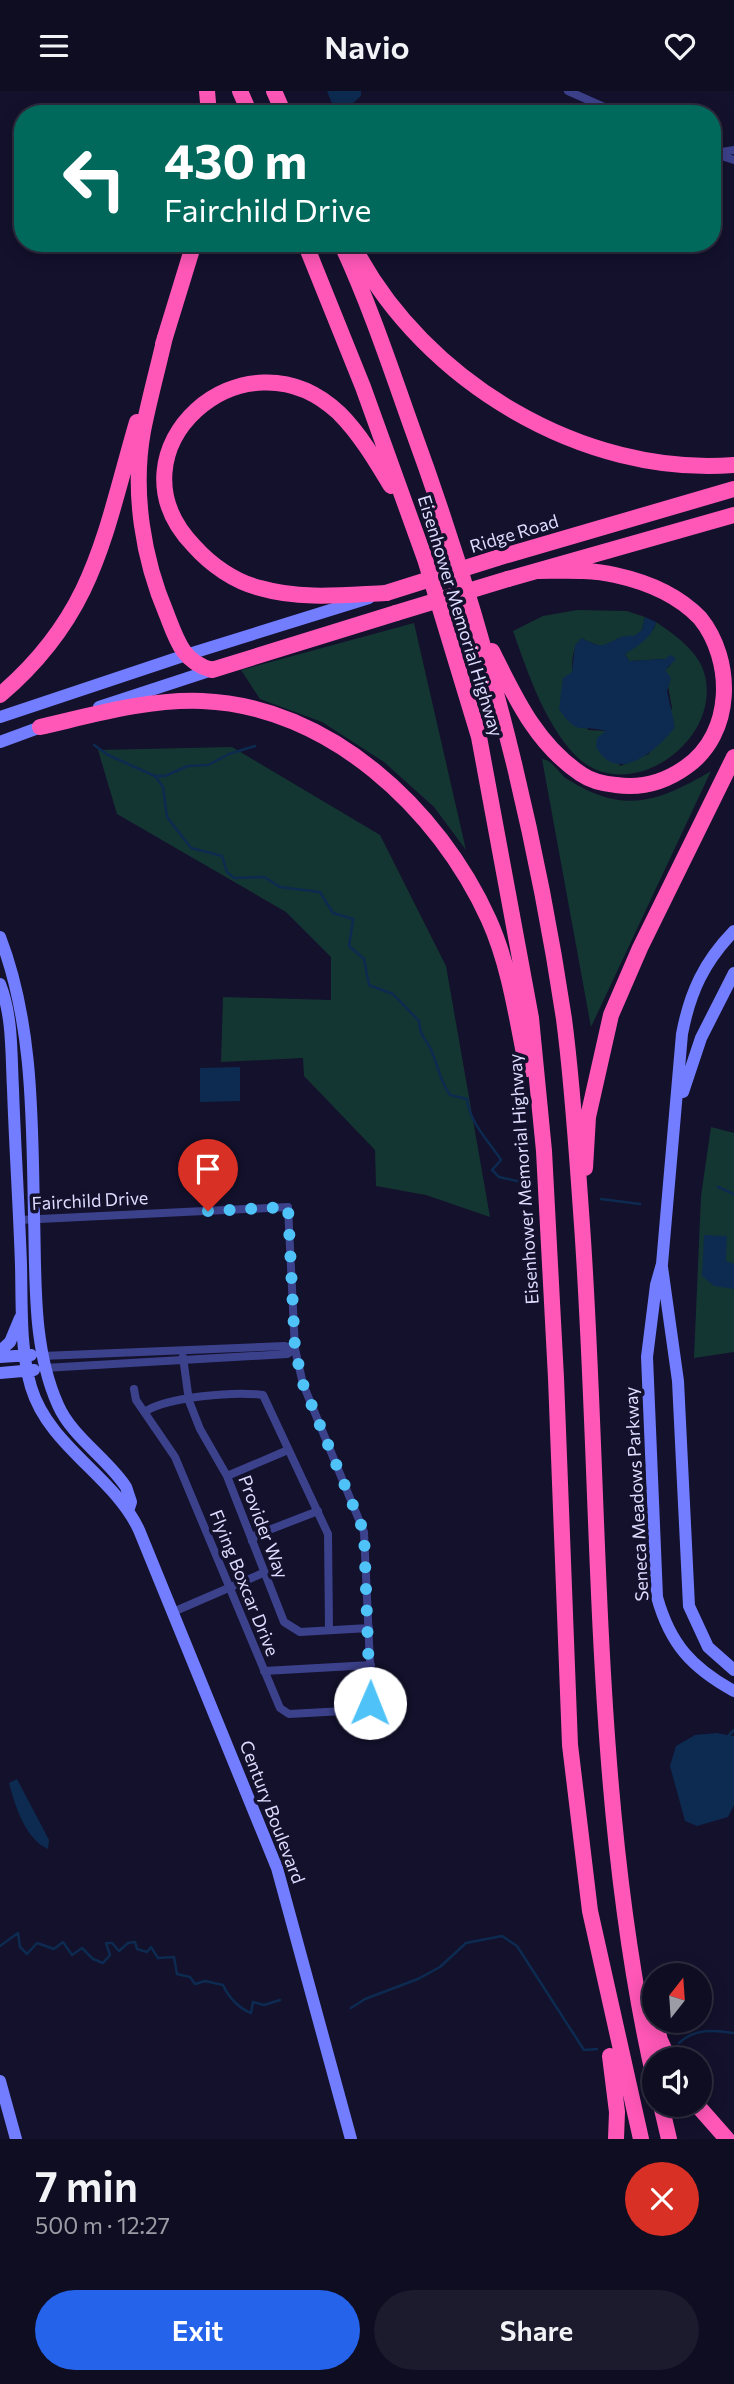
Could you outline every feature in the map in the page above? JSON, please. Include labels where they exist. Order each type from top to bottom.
[{"type":"highway","points":[[0,695],[47,649],[65,626],[90,580],[191,252]]},
{"type":"highway","name":"Eisenhower Memorial Highway","points":[[309,252],[363,387],[425,559],[479,737],[531,1018],[544,1151],[570,1745],[590,1911],[641,2139]]},
{"type":"highway","name":"Eisenhower Memorial Highway","points":[[345,252],[357,276],[430,477],[477,620],[531,839],[564,1021],[582,1226],[605,1734],[623,1907],[648,2047]]},
{"type":"highway","points":[[357,252],[370,277],[407,324],[444,361],[498,400],[560,434],[620,454],[670,462],[734,465]]},
{"type":"highway","points":[[165,337],[143,433],[142,520],[155,586],[186,655],[196,665],[212,670],[508,579],[734,515]]},
{"type":"highway","points":[[386,593],[308,597],[258,588],[223,572],[202,556],[178,526],[168,506],[164,482],[166,457],[184,422],[214,394],[230,387],[253,382],[276,383],[310,393],[338,413],[366,446],[391,486],[425,559]]},
{"type":"highway","name":"Ridge Road","points":[[386,593],[497,558],[731,492]]},
{"type":"highway","points":[[477,620],[536,732],[557,756],[583,776],[604,783],[641,787],[676,774],[696,761],[709,747],[719,729],[728,701],[726,669],[716,641],[701,619],[678,600],[638,581],[612,574],[536,571]]},
{"type":"highway","points":[[40,727],[147,704],[205,701],[262,711],[293,721],[323,736],[384,779],[414,809],[447,853],[489,920],[505,965],[544,1151]]},
{"type":"highway","points":[[582,1226],[588,1117],[611,1015],[640,948],[734,757]]},
{"type":"highway","points":[[605,1734],[646,1989],[663,2047]]},
{"type":"highway","points":[[590,1911],[598,1996],[613,2071],[616,2139]]},
{"type":"highway","points":[[664,2117],[669,2139]]},
{"type":"highway","points":[[708,2117],[727,2139]]},
{"type":"street","points":[[568,91],[600,105]]},
{"type":"street","name":"Ridge Road","points":[[0,717],[186,655],[386,593]]},
{"type":"street","points":[[0,742],[212,670]]},
{"type":"street","name":"Seneca Meadows Parkway","points":[[734,931],[705,966],[690,997],[682,1034],[678,1106],[662,1264],[656,1285],[647,1357],[657,1597],[663,1619],[686,1656],[706,1676],[734,1691]]},
{"type":"street","name":"Century Boulevard","points":[[0,937],[22,1009],[32,1133],[43,1362],[59,1408],[126,1487],[131,1502],[129,1508]]},
{"type":"street","name":"Seneca Meadows Parkway","points":[[678,1106],[701,1038],[734,973]]},
{"type":"street","name":"Century Boulevard","points":[[0,984],[10,1024],[23,1311],[27,1371],[32,1389],[45,1416],[61,1439],[129,1508],[277,1868],[351,2139]]},
{"type":"street","name":"Fairchild Drive","points":[[19,1220],[288,1207],[295,1349]]},
{"type":"street","name":"Seneca Meadows Parkway","points":[[662,1264],[678,1381],[689,1606],[708,1647],[734,1669]]},
{"type":"street","points":[[0,1350],[10,1342],[23,1311]]},
{"type":"street","points":[[0,1373],[27,1371],[43,1362],[181,1351],[285,1346],[295,1349]]},
{"type":"street","points":[[0,1357],[26,1355],[43,1362],[184,1361],[287,1354],[295,1349]]},
{"type":"street","points":[[264,1671],[371,1665],[364,1532],[303,1384],[295,1349]]},
{"type":"street","name":"Provider Way","points":[[181,1351],[189,1401],[200,1429],[227,1476],[262,1573],[290,1628],[300,1632],[369,1628]]},
{"type":"street","name":"Flying Boxcar Drive","points":[[134,1389],[136,1400],[175,1457],[280,1708],[289,1714],[362,1710],[370,1703],[371,1665]]},
{"type":"street","points":[[146,1411],[163,1403],[189,1401],[203,1395],[263,1395],[328,1534],[329,1630]]},
{"type":"street","points":[[227,1476],[288,1450]]},
{"type":"street","points":[[252,1541],[256,1535],[318,1511]]},
{"type":"street","points":[[173,1612],[262,1573]]},
{"type":"street","points":[[0,2081],[16,2139]]},
{"type":"green space","points":[[577,610],[627,611],[645,617],[642,630],[634,637],[619,638],[605,645],[582,638],[573,658],[574,682],[588,730],[607,731],[603,736],[620,766],[649,754],[672,708],[665,670],[671,665],[665,659],[629,661],[625,654],[654,629],[656,622],[686,645],[698,659],[705,676],[706,701],[699,724],[684,744],[665,761],[643,771],[619,774],[596,770],[575,755],[554,728],[538,696],[513,631],[543,616]]},
{"type":"green space","points":[[414,623],[466,850],[434,807],[384,762],[322,722],[260,699],[241,670]]},
{"type":"green space","points":[[232,747],[380,835],[446,966],[490,1217],[426,1195],[376,1186],[375,1150],[304,1076],[303,1058],[221,1062],[223,997],[331,1000],[331,957],[286,912],[117,814],[98,750]]},
{"type":"green space","points":[[542,759],[550,762],[567,779],[587,790],[623,800],[657,797],[711,771],[591,1027]]},
{"type":"green space","points":[[711,1127],[734,1133],[734,1352],[694,1358],[701,1196]]},
{"type":"water","points":[[327,91],[361,91],[361,96],[351,105],[333,105]]},
{"type":"water","points":[[645,617],[656,622],[654,628],[644,641],[625,654],[629,661],[665,659],[671,655],[676,659],[665,670],[671,678],[667,691],[675,727],[648,754],[625,764],[615,763],[605,758],[596,747],[597,738],[606,731],[575,726],[559,709],[563,678],[572,672],[575,645],[582,638],[604,645],[619,638],[634,636],[642,630]]},
{"type":"water","points":[[240,1067],[240,1101],[200,1102],[200,1068]]},
{"type":"water","points":[[704,1235],[727,1236],[726,1261],[734,1264],[734,1289],[714,1286],[702,1276]]},
{"type":"water","points":[[716,1733],[734,1736],[734,1805],[728,1817],[697,1826],[685,1821],[670,1766],[676,1746],[695,1735]]},
{"type":"water","points":[[17,1779],[49,1840],[48,1849],[33,1838],[22,1821],[9,1783]]},
{"type":"waterway","points":[[94,745],[108,755],[155,776],[163,787],[167,817],[191,848],[222,856],[227,872],[234,878],[264,877],[280,887],[320,892],[333,913],[353,919],[349,946],[364,959],[369,985],[393,994],[419,1021],[446,1090],[450,1095],[467,1099],[475,1123],[501,1160],[492,1170],[499,1177],[531,1184]]},
{"type":"waterway","points":[[155,776],[165,776],[188,766],[208,765],[229,754],[255,746]]},
{"type":"waterway","points":[[718,1187],[734,1194]]},
{"type":"waterway","points":[[601,1199],[640,1204]]},
{"type":"waterway","points":[[729,1735],[734,1730]]},
{"type":"waterway","points":[[0,1946],[18,1933],[20,1947],[27,1954],[37,1943],[54,1949],[63,1942],[72,1955],[82,1948],[93,1959],[103,1963],[110,1955],[106,1943],[112,1943],[119,1951],[128,1943],[135,1942],[137,1949],[147,1952],[151,1947],[158,1958],[174,1957],[177,1974],[190,1977],[195,1984],[205,1981],[223,1985],[235,2002],[251,2013],[253,2002],[264,2005],[280,2000]]},
{"type":"waterway","points":[[351,2008],[365,1999],[418,1979],[440,1967],[466,1943],[502,1936],[517,1946],[584,2050],[597,2049]]},
{"type":"waterway","points":[[679,2043],[698,2032],[734,2033]]},
{"type":"route","points":[[208,1211],[288,1207],[296,1324],[295,1349],[303,1384],[364,1532],[370,1703]]}]
